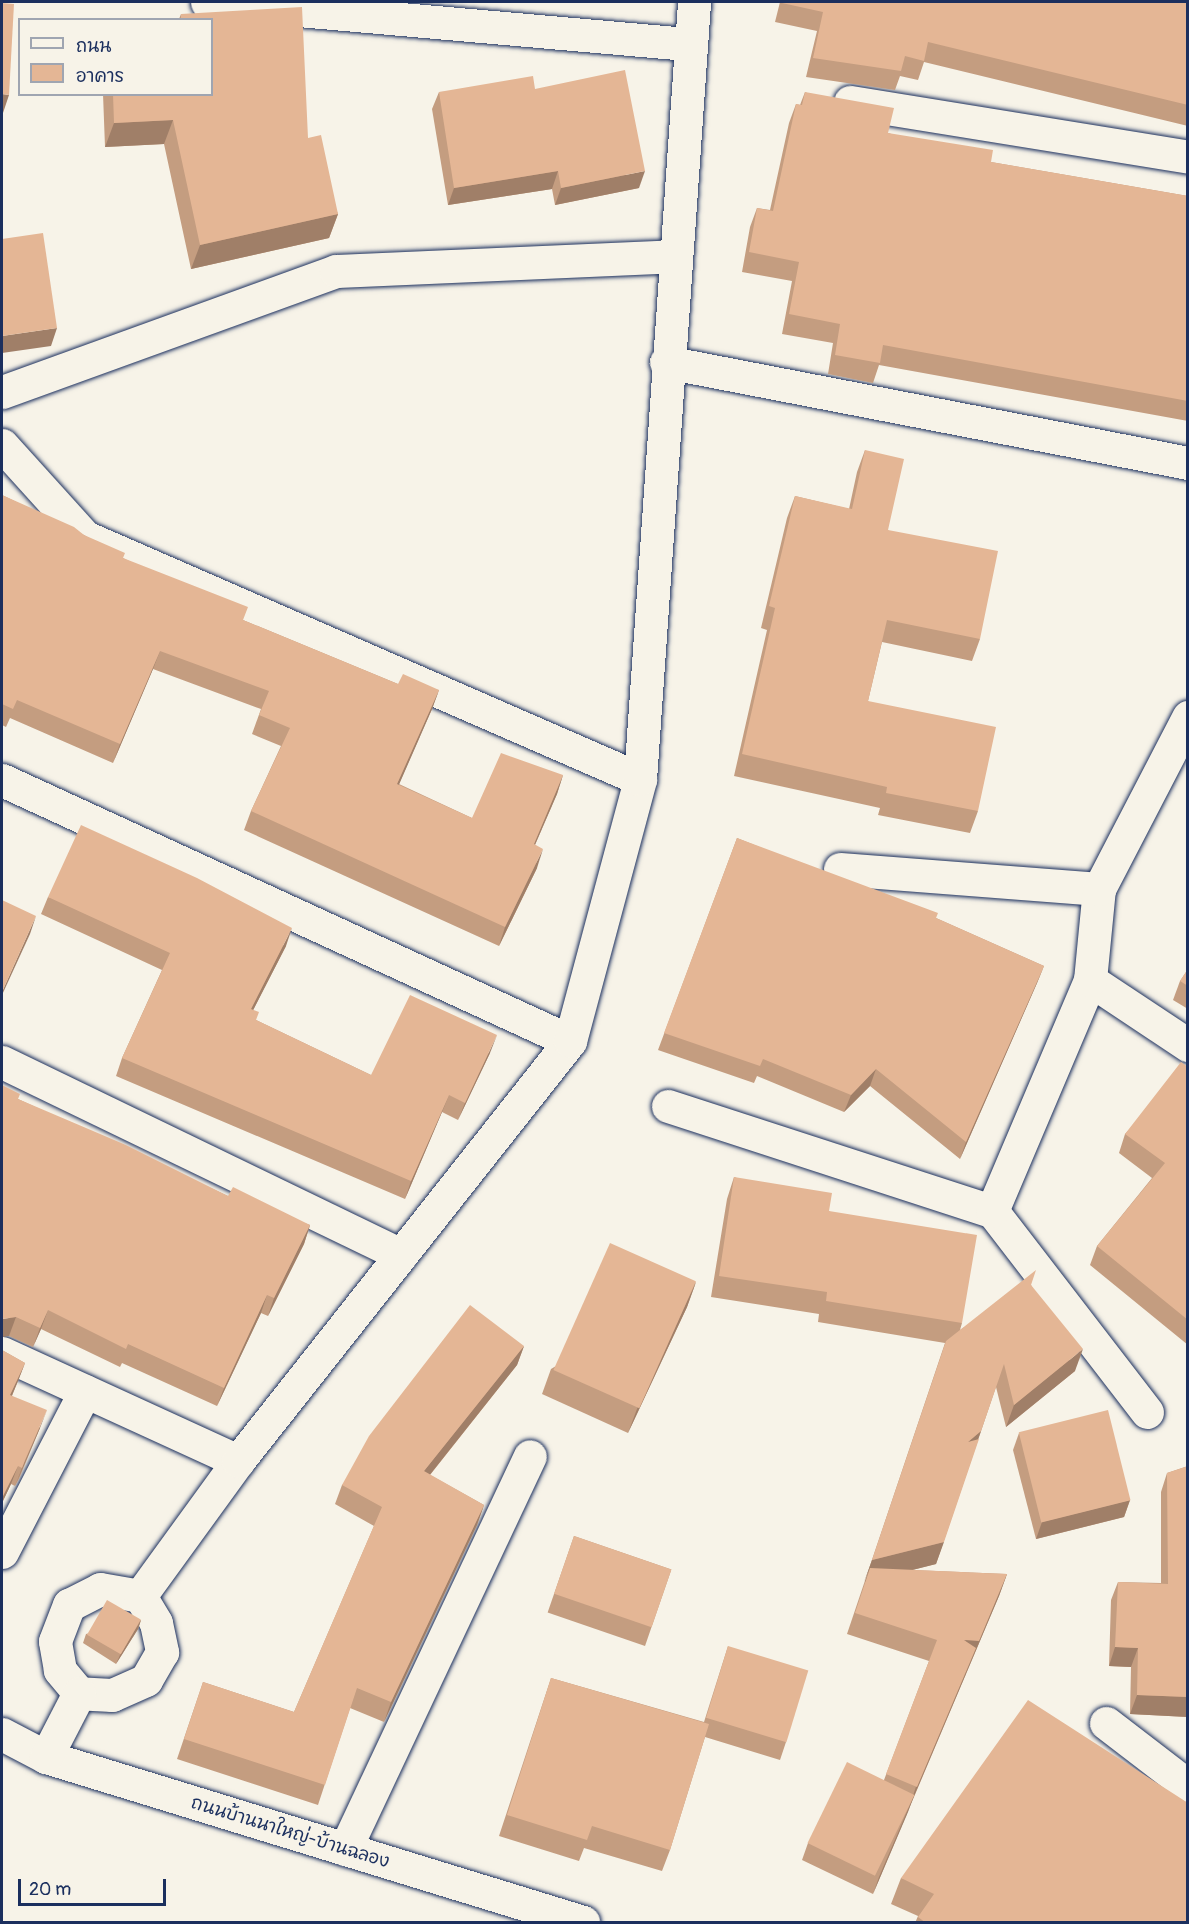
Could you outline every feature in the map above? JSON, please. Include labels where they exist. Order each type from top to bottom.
[{"type":"street","points":[[207,2],[691,44]]},
{"type":"street","points":[[140,1596],[238,1461],[570,1041],[640,779],[666,362],[694,2]]},
{"type":"street","points":[[818,97],[1188,157]]},
{"type":"street","points":[[2,392],[336,271],[675,256]]},
{"type":"street","points":[[666,362],[1188,463]]},
{"type":"street","points":[[2,445],[85,537],[640,779]]},
{"type":"street","points":[[992,1211],[1090,980],[1099,890],[1188,717]]},
{"type":"street","points":[[2,780],[570,1041]]},
{"type":"street","points":[[840,869],[1099,890]]},
{"type":"street","points":[[1090,980],[1188,1045]]},
{"type":"street","points":[[2,1062],[401,1254]]},
{"type":"street","points":[[668,1106],[992,1211],[1147,1413]]},
{"type":"street","points":[[2,1353],[238,1461]]},
{"type":"street","points":[[2,1552],[85,1391]]},
{"type":"street","points":[[345,1850],[530,1456]]},
{"type":"street","points":[[100,1589],[140,1596],[156,1623],[162,1652],[146,1680],[112,1695],[79,1693],[60,1670],[55,1641],[69,1605],[100,1589]]},
{"type":"street","points":[[46,1757],[79,1693]]},
{"type":"street","points":[[1106,1723],[1188,1786]]},
{"type":"street","name":"ถนนบ้านนาใหญ่-บ้านฉลอง","points":[[2,1734],[46,1757],[583,1923]]},
{"type":"building","points":[[782,2],[1188,2],[1188,105],[928,42],[924,61],[905,56],[901,71],[813,58],[823,12]]},
{"type":"building","points":[[2,3],[14,4],[9,95],[2,94]]},
{"type":"building","points":[[302,7],[308,138],[321,135],[338,214],[200,245],[173,120],[114,123],[113,96],[213,96],[213,18],[181,18],[181,14]]},
{"type":"building","points":[[625,70],[645,171],[561,188],[558,171],[454,188],[439,92],[533,76],[535,89]]},
{"type":"building","points":[[805,92],[894,108],[888,133],[993,150],[991,162],[1188,196],[1188,401],[883,345],[880,363],[835,355],[840,324],[789,314],[799,262],[749,252],[757,208],[773,211],[796,104],[802,105]]},
{"type":"building","points":[[43,233],[57,328],[2,336],[2,239]]},
{"type":"building","points":[[865,450],[904,459],[888,530],[998,551],[980,639],[887,620],[868,701],[996,727],[978,811],[886,793],[887,787],[742,754],[775,608],[769,606],[795,496],[852,509]]},
{"type":"building","points":[[2,495],[125,553],[123,558],[248,607],[243,620],[398,684],[403,674],[439,690],[397,784],[472,818],[501,753],[563,775],[534,844],[543,849],[505,927],[251,811],[290,728],[259,715],[269,691],[160,651],[120,744],[17,700],[13,709],[2,704]]},
{"type":"building","points":[[81,825],[197,878],[292,928],[251,1009],[259,1012],[256,1020],[371,1075],[410,995],[497,1035],[465,1103],[449,1095],[411,1181],[122,1058],[170,953],[48,897]]},
{"type":"building","points":[[737,838],[938,913],[936,918],[1044,966],[966,1142],[876,1069],[851,1095],[763,1059],[760,1066],[664,1033]]},
{"type":"building","points":[[2,900],[36,916],[2,992]]},
{"type":"building","points":[[1188,969],[1188,986],[1180,981]]},
{"type":"building","points":[[1181,1062],[1188,1067],[1188,1320],[1097,1246],[1165,1163],[1125,1134]]},
{"type":"building","points":[[2,1085],[20,1094],[18,1099],[126,1145],[228,1196],[233,1187],[310,1225],[274,1298],[267,1295],[224,1388],[128,1344],[126,1349],[48,1310],[40,1328],[16,1317],[2,1319]]},
{"type":"building","points":[[734,1177],[832,1193],[829,1211],[977,1235],[962,1323],[826,1301],[827,1292],[719,1276]]},
{"type":"building","points":[[610,1243],[696,1281],[639,1408],[553,1370]]},
{"type":"building","points":[[1036,1270],[1031,1285],[1083,1349],[1014,1405],[1004,1364],[981,1431],[968,1442],[979,1439],[944,1542],[872,1560],[946,1341]]},
{"type":"building","points":[[470,1305],[524,1346],[424,1471],[484,1505],[391,1702],[357,1688],[325,1785],[184,1739],[203,1682],[294,1712],[382,1507],[342,1485],[369,1436]]},
{"type":"building","points":[[2,1350],[25,1363],[10,1395],[47,1410],[22,1468],[18,1466],[2,1498]]},
{"type":"building","points":[[1108,1410],[1130,1500],[1041,1522],[1019,1432]]},
{"type":"building","points":[[1188,1466],[1188,1697],[1137,1695],[1138,1648],[1115,1647],[1118,1582],[1168,1584],[1167,1473]]},
{"type":"building","points":[[574,1536],[671,1570],[652,1627],[554,1594]]},
{"type":"building","points":[[870,1568],[1007,1574],[979,1641],[964,1640],[976,1648],[917,1787],[886,1774],[937,1640],[855,1613]]},
{"type":"building","points":[[107,1600],[141,1620],[121,1654],[87,1635]]},
{"type":"building","points":[[728,1646],[808,1671],[786,1742],[706,1718]]},
{"type":"building","points":[[551,1678],[709,1724],[670,1850],[592,1826],[587,1840],[507,1815]]},
{"type":"building","points":[[1028,1700],[1188,1803],[1188,1923],[926,1923],[918,1917],[934,1894],[901,1878]]},
{"type":"building","points":[[847,1762],[914,1795],[875,1876],[808,1843]]}]
